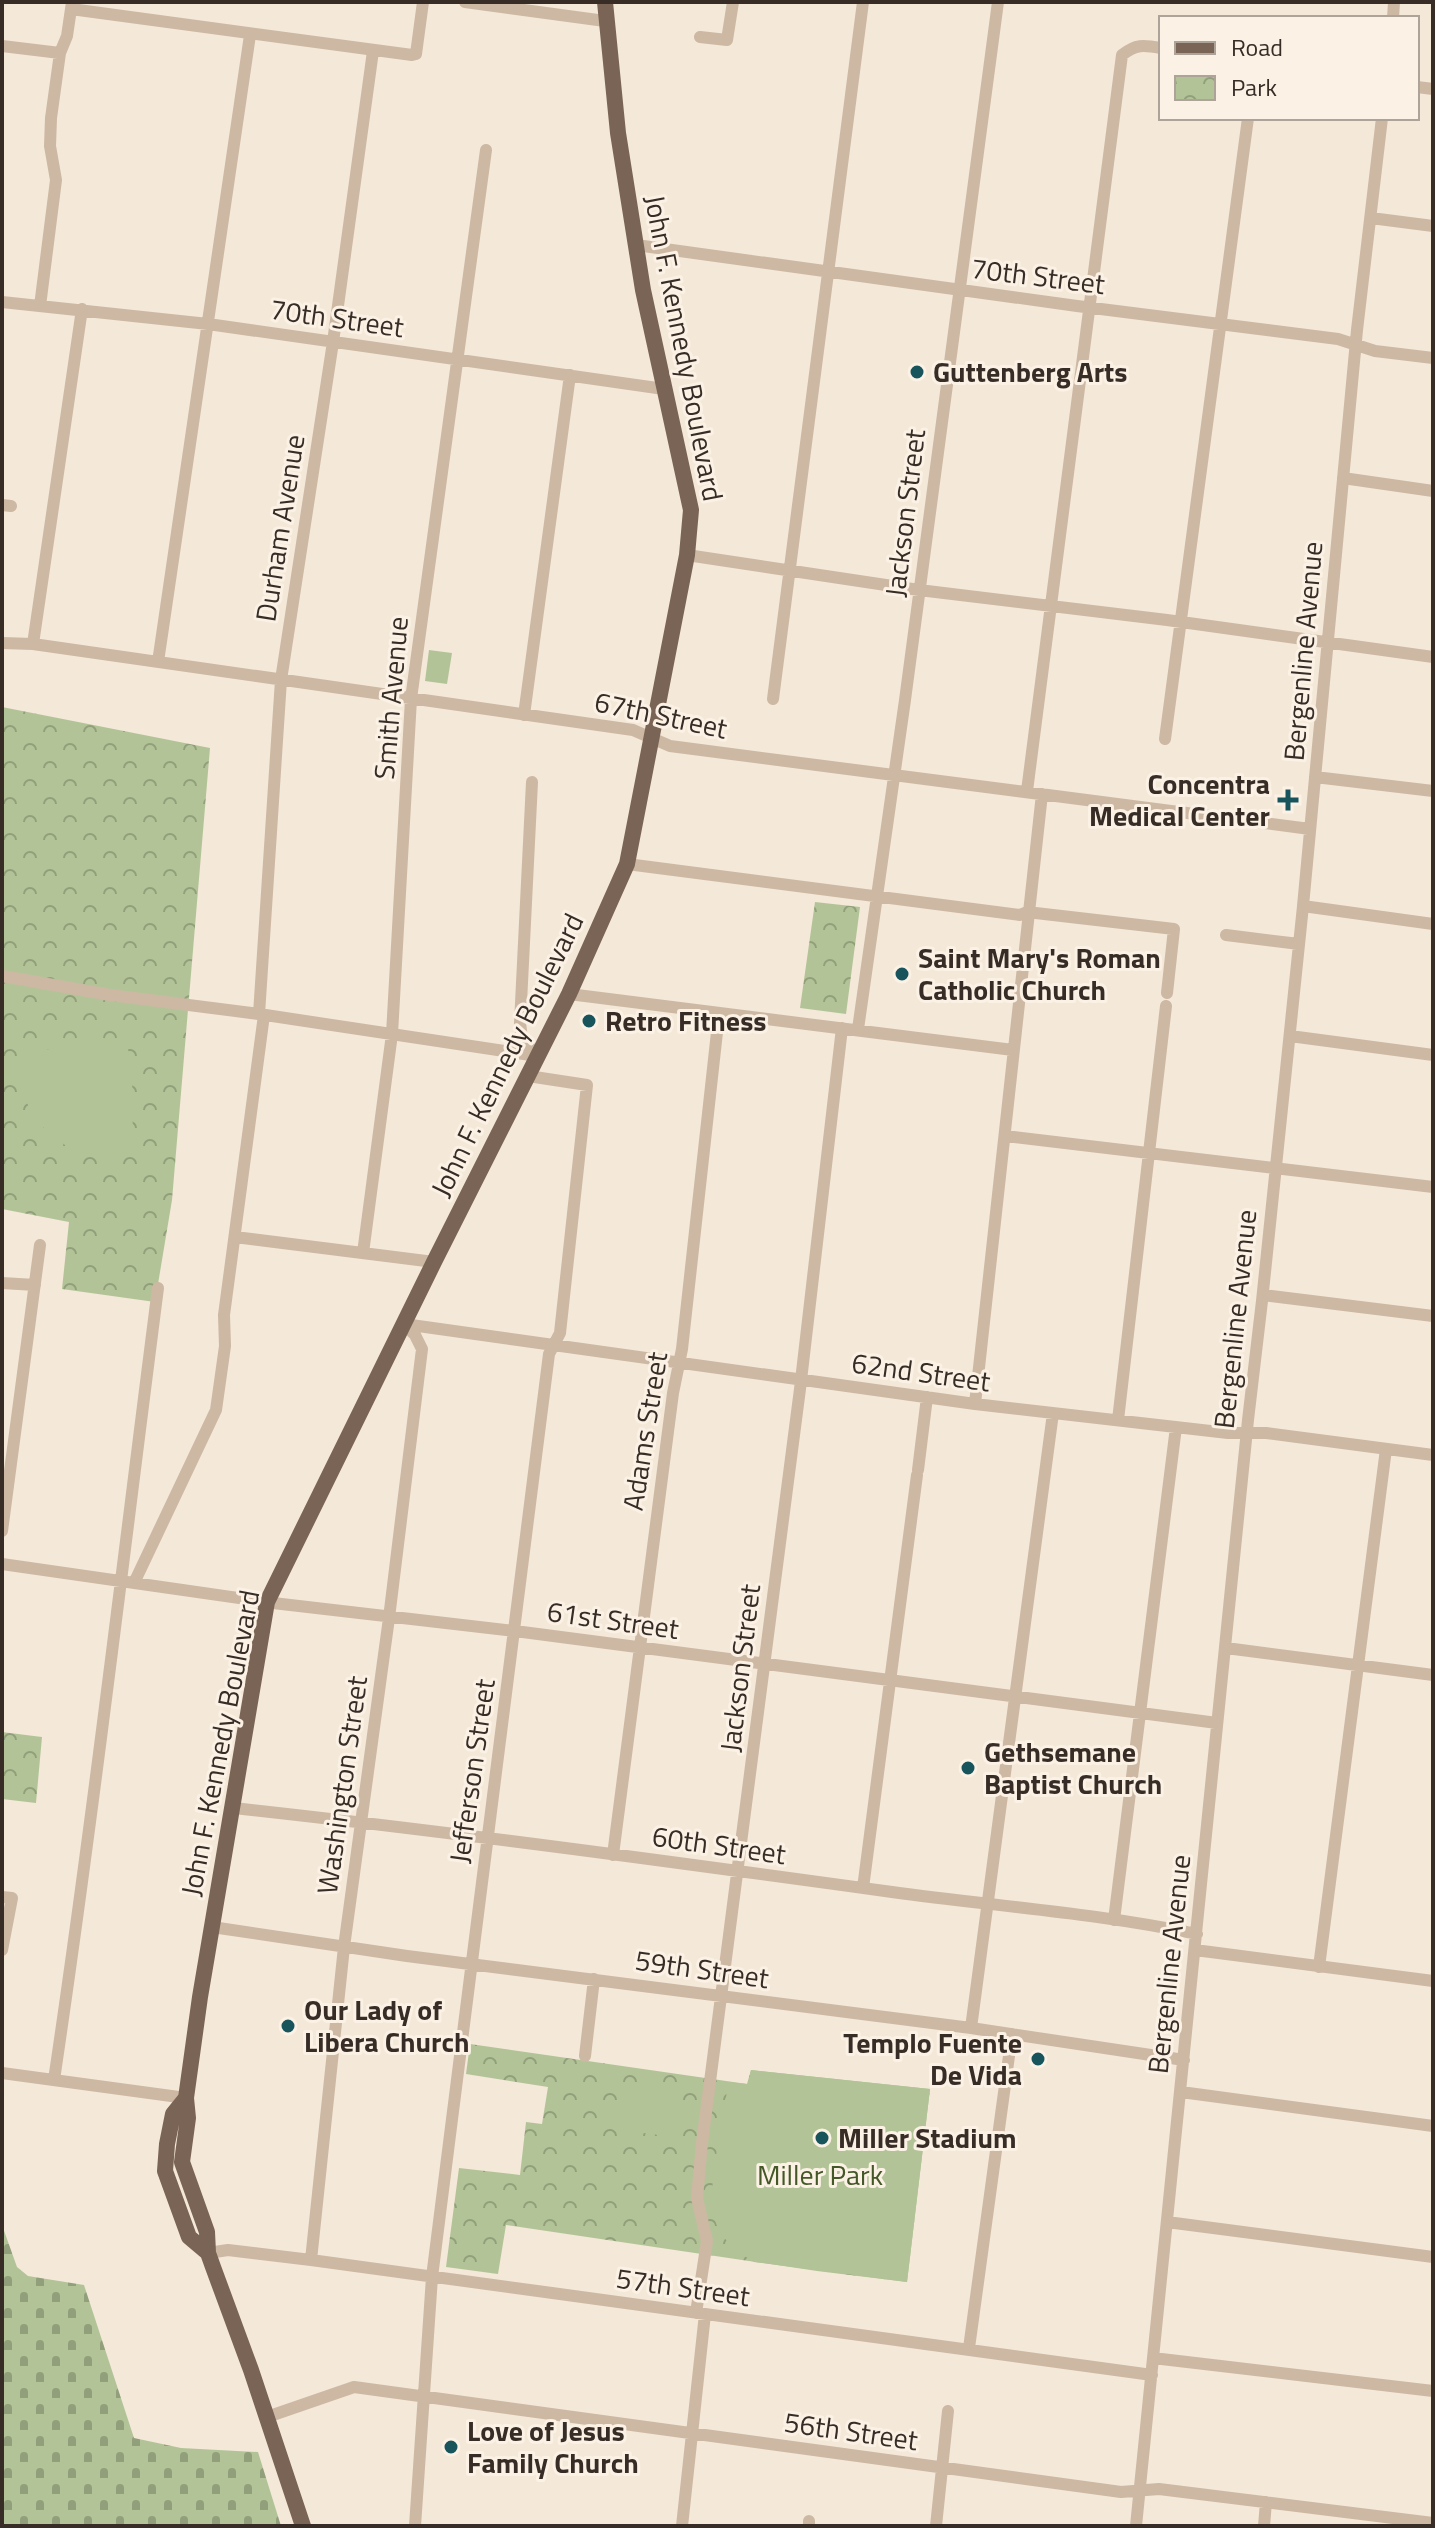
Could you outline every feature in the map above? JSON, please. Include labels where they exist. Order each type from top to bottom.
[{"type":"main road","name":"John F. Kennedy Boulevard","points":[[303,2526],[208,2253],[207,2232],[182,2162],[188,2118],[186,2098],[267,1602],[569,994],[627,864],[687,555],[691,510],[643,290],[618,133],[605,2]]},
{"type":"street","points":[[40,306],[56,180],[50,146],[51,118],[60,53],[67,36],[71,6],[250,35],[416,54],[423,2]]},
{"type":"street","points":[[465,2],[605,21]]},
{"type":"street","points":[[700,37],[727,40],[733,2]]},
{"type":"street","points":[[773,699],[863,2]]},
{"type":"street","name":"Jackson Street","points":[[858,1029],[998,2]]},
{"type":"street","points":[[158,662],[250,35]]},
{"type":"street","points":[[1027,791],[1122,55],[1141,44],[1159,48]]},
{"type":"street","points":[[2,46],[60,53]]},
{"type":"street","name":"Durham Avenue","points":[[134,1583],[216,1410],[225,1346],[224,1315],[261,1014],[281,680],[333,342],[373,51]]},
{"type":"street","points":[[1165,739],[1248,120]]},
{"type":"street","name":"Bergenline Avenue","points":[[1136,2526],[1290,1036],[1356,344],[1382,120]]},
{"type":"street","name":"Smith Avenue","points":[[363,1253],[392,1034],[411,699],[486,150]]},
{"type":"street","points":[[1371,218],[1433,226]]},
{"type":"street","name":"70th Street","points":[[636,245],[958,290],[1220,322],[1338,339],[1375,351],[1433,358]]},
{"type":"street","name":"70th Street","points":[[2,302],[208,324],[664,389]]},
{"type":"street","points":[[33,644],[82,309]]},
{"type":"street","points":[[524,715],[570,375]]},
{"type":"street","points":[[1343,478],[1433,491]]},
{"type":"street","points":[[687,555],[919,590],[1433,657]]},
{"type":"street","name":"67th Street","points":[[2,643],[33,644],[633,730],[670,746],[1310,829]]},
{"type":"street","points":[[1315,777],[1433,791]]},
{"type":"street","points":[[532,782],[520,1023],[522,1038],[537,1056]]},
{"type":"street","points":[[975,1404],[1042,794]]},
{"type":"street","points":[[627,864],[1020,915],[1027,912],[1174,929],[1118,1420]]},
{"type":"street","points":[[1303,906],[1433,924]]},
{"type":"street","points":[[1226,935],[1299,944]]},
{"type":"street","points":[[2,976],[537,1056]]},
{"type":"street","points":[[569,994],[1013,1050]]},
{"type":"street","name":"Adams Street","points":[[613,1855],[638,1648],[682,1349],[719,1014]]},
{"type":"street","name":"Jackson Street","points":[[682,2526],[707,2241],[697,2198],[802,1380],[842,1028]]},
{"type":"street","points":[[1290,1036],[1433,1055]]},
{"type":"street","name":"Jefferson Street","points":[[415,2526],[432,2277],[549,1354],[560,1333],[587,1085],[528,1076]]},
{"type":"street","points":[[1006,1136],[1433,1187]]},
{"type":"street","points":[[235,1237],[434,1262]]},
{"type":"street","points":[[2,1531],[40,1245]]},
{"type":"street","points":[[2,1283],[35,1285]]},
{"type":"street","points":[[54,2080],[82,1892],[158,1288]]},
{"type":"street","points":[[1263,1295],[1433,1316]]},
{"type":"street","name":"62nd Street","points":[[404,1324],[975,1404],[1176,1427],[1266,1433],[1433,1455]]},
{"type":"street","name":"Washington Street","points":[[311,2260],[344,1947],[422,1349],[415,1335],[404,1324]]},
{"type":"street","points":[[863,1888],[927,1397]]},
{"type":"street","points":[[971,2028],[1053,1413]]},
{"type":"street","points":[[1114,1920],[1176,1427]]},
{"type":"street","points":[[1319,1967],[1386,1449]]},
{"type":"street","name":"61st Street","points":[[2,1564],[389,1618],[515,1631],[1217,1723]]},
{"type":"street","points":[[1226,1648],[1433,1675]]},
{"type":"street","name":"60th Street","points":[[234,1808],[1114,1920],[1197,1934]]},
{"type":"street","points":[[2,1897],[12,1898],[2,1950]]},
{"type":"street","name":"59th Street","points":[[212,1927],[344,1947],[971,2028],[1184,2060]]},
{"type":"street","points":[[1195,1950],[1433,1981]]},
{"type":"street","points":[[585,2056],[594,1979]]},
{"type":"street","points":[[969,2348],[1012,2034]]},
{"type":"street","points":[[2,2073],[186,2098]]},
{"type":"street","points":[[1181,2092],[1433,2126]]},
{"type":"street","points":[[1167,2222],[1433,2257]]},
{"type":"street","name":"57th Street","points":[[208,2253],[228,2250],[311,2260],[1152,2375]]},
{"type":"street","points":[[1153,2358],[1433,2391]]},
{"type":"street","name":"56th Street","points":[[267,2417],[354,2387],[1121,2492],[1159,2489],[1381,2521],[1433,2523]]},
{"type":"street","points":[[936,2526],[948,2411]]},
{"type":"street","points":[[1264,2526],[1266,2502]]},
{"type":"green space","points":[[429,650],[452,653],[447,684],[425,681]]},
{"type":"green space","points":[[2,707],[210,748],[172,1200],[155,1302],[62,1289],[69,1222],[2,1209]]},
{"type":"green space","points":[[815,902],[860,907],[846,1014],[800,1008]]},
{"type":"green space","points":[[126,1040],[132,1068],[133,1151],[98,1157],[65,1145],[39,1124],[20,1091],[16,1057],[79,1042]]},
{"type":"green space","points":[[2,1732],[42,1737],[36,1803],[2,1799]]},
{"type":"green space","name":"Miller Park","points":[[470,2044],[747,2084],[751,2070],[930,2089],[907,2282],[506,2225],[498,2274],[446,2267],[459,2168],[520,2175],[526,2122],[542,2124],[548,2087],[466,2074]]},
{"type":"green space","name":"Miller Stadium","points":[[751,2070],[930,2089],[907,2282],[754,2262],[725,2238],[717,2225],[712,2204],[717,2151],[728,2082],[748,2084]]},
{"type":"green space","points":[[624,2082],[682,2090],[676,2137],[618,2130]]},
{"type":"green space","points":[[2,2225],[17,2267],[28,2276],[84,2285],[134,2438],[181,2448],[258,2452],[281,2526],[2,2526]]},
{"type":"place","name":"Guttenberg Arts","points":[[917,372]]},
{"type":"place","name":"Concentra Medical Center","points":[[1288,800]]},
{"type":"place","name":"Saint Mary's Roman Catholic Church","points":[[902,974]]},
{"type":"place","name":"Retro Fitness","points":[[589,1021]]},
{"type":"place","name":"Gethsemane Baptist Church","points":[[968,1768]]},
{"type":"place","name":"Our Lady of Libera Church","points":[[288,2026]]},
{"type":"place","name":"Templo Fuente De Vida","points":[[1038,2059]]},
{"type":"place","name":"Miller Stadium","points":[[822,2138]]},
{"type":"place","name":"Love of Jesus Family Church","points":[[451,2447]]}]
